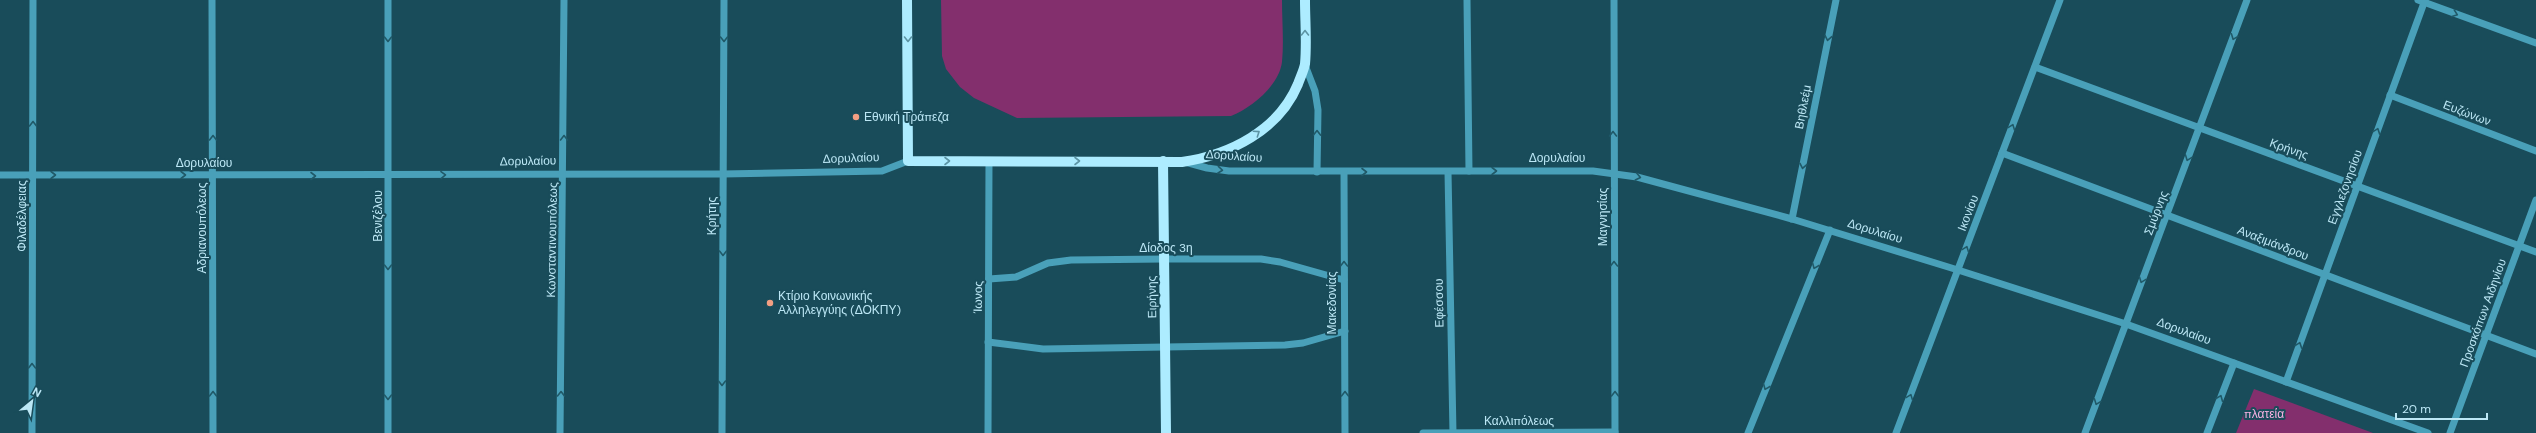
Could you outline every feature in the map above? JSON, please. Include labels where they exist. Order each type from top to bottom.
[{"type":"main road","points":[[907,0],[908,161]]},
{"type":"main road","points":[[1182,162],[1200,158],[1234,146],[1271,124],[1286,107],[1305,65],[1305,0]]},
{"type":"main road","name":"Δορυλαίου","points":[[908,161],[1182,162]]},
{"type":"main road","name":"Ειρήνης","points":[[1163,161],[1166,433]]},
{"type":"street","name":"Φιλαδέλφειας","points":[[32,433],[33,0]]},
{"type":"street","name":"Αδριανουπόλεως","points":[[212,0],[212,433]]},
{"type":"street","name":"Βενιζέλου","points":[[388,0],[388,433]]},
{"type":"street","name":"Κωνσταντινουπόλεως","points":[[560,433],[564,174],[564,0]]},
{"type":"street","name":"Κρήτης","points":[[722,433],[724,0]]},
{"type":"street","points":[[1467,0],[1469,171]]},
{"type":"street","name":"Μαγνησίας","points":[[1614,0],[1613,173],[1615,432]]},
{"type":"street","name":"Βηθλεέμ","points":[[1792,219],[1836,0]]},
{"type":"street","name":"Ικονίου","points":[[1896,433],[2060,0]]},
{"type":"street","name":"Σμύρνης","points":[[2085,433],[2248,0]]},
{"type":"street","points":[[2422,1],[2536,44]]},
{"type":"street","name":"Εγγλεζονησίου","points":[[2286,382],[2390,95],[2422,1]]},
{"type":"street","points":[[1305,65],[1315,91],[1318,110],[1317,172]]},
{"type":"street","name":"Κρήνης","points":[[2035,67],[2536,252]]},
{"type":"street","name":"Ευζώνων","points":[[2390,95],[2536,151]]},
{"type":"street","name":"Αναξιμάνδρου","points":[[2002,153],[2536,354]]},
{"type":"street","name":"Δορυλαίου","points":[[0,175],[389,176],[723,174],[882,171],[908,161]]},
{"type":"street","name":"Ίωνος","points":[[988,161],[988,433]]},
{"type":"street","name":"Δορυλαίου","points":[[1182,162],[1229,171],[1469,171],[1613,173],[1637,177],[1830,230],[2126,324],[2428,433]]},
{"type":"street","name":"Μακεδονίας","points":[[1344,172],[1345,433]]},
{"type":"street","name":"Εφέσσου","points":[[1448,172],[1453,433]]},
{"type":"street","name":"Προσκόπων Αιδηνίου","points":[[2450,433],[2536,200]]},
{"type":"street","points":[[1748,433],[1830,230]]},
{"type":"street","name":"Δίοδος 3η","points":[[989,279],[1016,277],[1048,263],[1071,260],[1261,259],[1280,262],[1344,280]]},
{"type":"street","points":[[988,342],[1043,349],[1285,345],[1303,343],[1345,331]]},
{"type":"street","points":[[2207,433],[2234,363]]},
{"type":"street","name":"Καλλιπόλεως","points":[[1423,433],[1615,432]]},
{"type":"green space","points":[[941,0],[1282,0],[1282,62],[1280,71],[1270,88],[1247,108],[1231,116],[1017,118],[974,98],[960,87],[946,69],[942,56]]},
{"type":"green space","name":"πλατεία","points":[[2254,389],[2373,433],[2236,433]]},
{"type":"place","name":"Εθνική Τράπεζα","points":[[856,117]]},
{"type":"place","name":"Κτίριο Κοινωνικής Αλληλεγγύης (ΔΟΚΠΥ)","points":[[770,303]]}]
